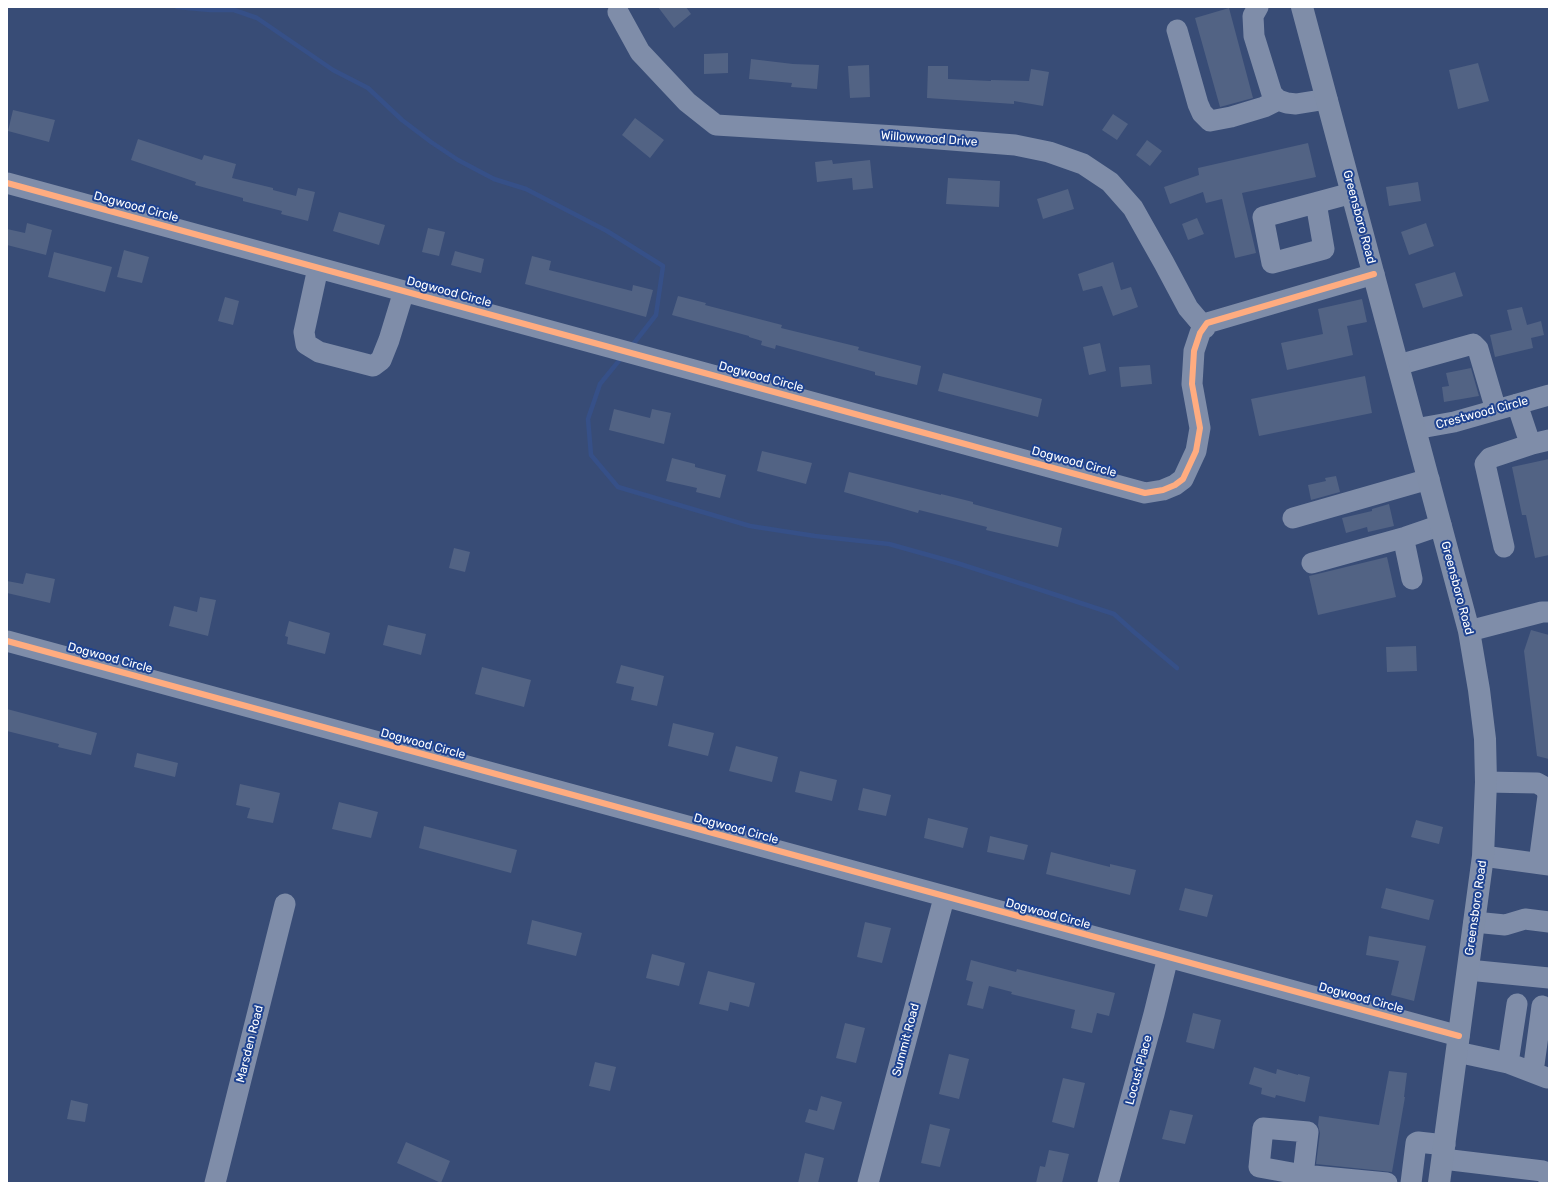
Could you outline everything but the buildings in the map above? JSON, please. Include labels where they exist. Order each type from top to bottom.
[{"type":"main road","name":"Greensboro Road","points":[[1302,7],[1469,631],[1484,727],[1486,782],[1483,856],[1440,1183]]},
{"type":"street","points":[[1258,7],[1253,16],[1254,36],[1272,94],[1278,100],[1296,104],[1327,99]]},
{"type":"street","name":"Willowwood Drive","points":[[618,12],[640,52],[687,102],[716,125],[1015,145],[1049,152],[1083,164],[1110,182],[1133,208],[1188,308],[1204,328]]},
{"type":"street","points":[[1177,30],[1198,104],[1202,113],[1210,120],[1218,120],[1236,116],[1264,107],[1278,100]]},
{"type":"street","name":"Dogwood Circle","points":[[7,183],[1145,493],[1163,490],[1183,479],[1196,451],[1200,428],[1192,384],[1194,351],[1200,333],[1204,328]]},
{"type":"street","points":[[1316,203],[1352,193]]},
{"type":"street","points":[[318,268],[304,332],[306,344],[319,352],[373,366],[381,360],[404,291]]},
{"type":"street","points":[[1204,328],[1207,323],[1374,274]]},
{"type":"street","points":[[1398,365],[1473,344],[1478,349],[1496,410]]},
{"type":"street","name":"Crestwood Circle","points":[[1416,429],[1454,422],[1549,395]]},
{"type":"street","points":[[1517,404],[1528,440],[1540,442]]},
{"type":"street","points":[[1504,547],[1485,464],[1490,458],[1540,442]]},
{"type":"street","points":[[1293,518],[1429,479]]},
{"type":"street","points":[[1312,563],[1406,537],[1441,525]]},
{"type":"street","points":[[1406,537],[1404,541],[1412,579]]},
{"type":"street","points":[[1469,631],[1542,612],[1549,612]]},
{"type":"street","name":"Dogwood Circle","points":[[7,641],[944,898],[1168,957],[1458,1044],[1540,1075],[1542,1006]]},
{"type":"street","points":[[1483,856],[1544,864],[1548,796],[1546,788],[1538,783],[1486,782]]},
{"type":"street","name":"Summit Road","points":[[868,1183],[944,898]]},
{"type":"street","name":"Marsden Road","points":[[216,1183],[285,904]]},
{"type":"street","points":[[1474,922],[1505,925],[1525,919],[1549,922]]},
{"type":"street","name":"Locust Place","points":[[1108,1183],[1168,957]]},
{"type":"street","points":[[1468,970],[1549,978]]},
{"type":"street","points":[[1508,1063],[1517,1004]]},
{"type":"street","points":[[1411,1183],[1416,1143],[1418,1142],[1444,1152],[1543,1171],[1549,1178]]},
{"type":"street","points":[[1303,1174],[1387,1183]]},
{"type":"waterway","points":[[177,7],[210,10],[234,10],[257,18],[333,70],[368,88],[402,120],[458,160],[494,179],[526,189],[607,231],[663,266],[656,315],[631,347]]},
{"type":"waterway","points":[[622,357],[600,384],[588,419],[591,455],[618,487],[750,526],[815,536],[889,544],[957,563],[1041,590],[1114,614],[1177,668]]},
{"type":"cycle path","points":[[7,183],[1145,493],[1163,490],[1175,485],[1183,479],[1196,451],[1200,428],[1192,384],[1194,351],[1200,333],[1207,323],[1374,274]]},
{"type":"cycle path","points":[[7,641],[1459,1036]]}]
